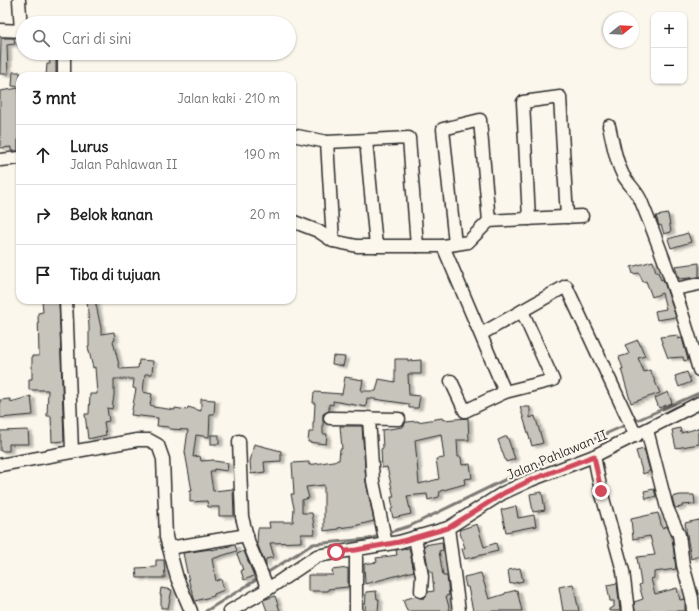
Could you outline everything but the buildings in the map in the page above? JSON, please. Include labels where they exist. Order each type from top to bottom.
[{"type":"street","points":[[19,0],[21,16]]},
{"type":"street","points":[[0,30],[16,31]]},
{"type":"street","points":[[64,60],[64,72]]},
{"type":"street","points":[[529,219],[523,102],[560,97],[567,217]]},
{"type":"street","points":[[489,221],[480,120],[443,129],[449,245],[481,334],[505,392]]},
{"type":"street","points":[[609,126],[617,160],[624,176],[640,198],[675,289],[699,370]]},
{"type":"street","points":[[296,136],[327,142],[409,138],[416,246]]},
{"type":"street","points":[[366,140],[376,246]]},
{"type":"street","points":[[327,142],[333,241]]},
{"type":"street","points":[[0,160],[16,158]]},
{"type":"street","points":[[296,223],[318,231],[333,241],[357,246],[416,246],[449,245],[468,242],[489,221],[582,216]]},
{"type":"street","points":[[675,289],[699,284]]},
{"type":"street","points":[[481,334],[566,286],[636,436]]},
{"type":"street","points":[[66,304],[72,451]]},
{"type":"street","points":[[451,381],[465,411],[505,392],[553,380],[522,311]]},
{"type":"street","name":"Jalan Pahlawan II","points":[[233,610],[267,586],[317,556],[356,550],[448,528],[504,493],[531,480],[594,456],[699,403]]},
{"type":"street","points":[[330,418],[399,419]]},
{"type":"street","points":[[368,418],[372,481],[386,542]]},
{"type":"street","points":[[647,430],[667,508],[679,535],[683,566],[692,598],[693,611]]},
{"type":"street","points":[[0,465],[137,440],[149,440],[158,445],[163,458],[166,537],[177,578],[191,611]]},
{"type":"street","points":[[239,441],[242,517],[249,544],[267,586]]},
{"type":"street","points":[[594,456],[601,491],[623,571],[628,611]]},
{"type":"street","points":[[448,528],[459,611]]},
{"type":"street","points":[[169,548],[247,535]]},
{"type":"street","points":[[415,537],[422,576],[421,591]]},
{"type":"street","points":[[356,550],[356,611]]},
{"type":"waterway","points":[[633,422],[699,393]]},
{"type":"waterway","points":[[387,533],[410,526],[533,466],[628,424]]},
{"type":"waterway","points":[[265,574],[313,544],[369,539],[382,535]]},
{"type":"waterway","points":[[206,611],[261,577]]},
{"type":"route","points":[[336,552],[399,542],[448,528],[504,493],[531,480],[594,456],[601,491]]}]
